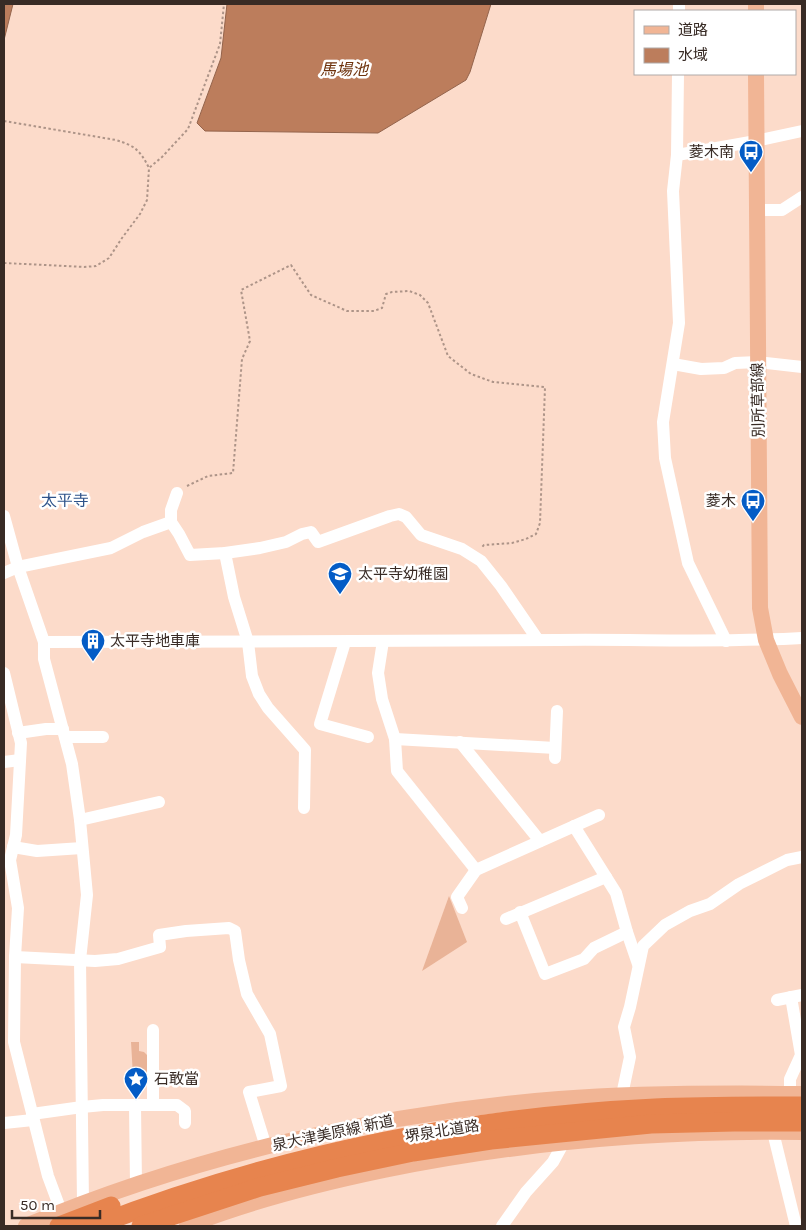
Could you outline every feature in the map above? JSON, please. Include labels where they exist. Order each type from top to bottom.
[{"type":"highway","name":"堺泉北道路","points":[[141,1226],[260,1188],[335,1160],[424,1134],[574,1114],[654,1108],[734,1106],[798,1098]]},
{"type":"highway","name":"堺泉北道路","points":[[94,1226],[192,1191],[258,1172],[335,1160],[413,1152],[491,1140],[652,1124],[802,1122]]},
{"type":"highway","points":[[62,1221],[144,1196],[273,1162],[335,1160]]},
{"type":"highway","points":[[170,1226],[273,1188],[335,1160]]},
{"type":"main road","name":"別所草部線","points":[[756,75],[760,608],[766,640],[780,674],[802,717]]},
{"type":"main road","name":"泉大津美原線 新道","points":[[26,1226],[62,1221],[83,1203],[200,1165],[266,1147],[414,1116],[558,1099],[622,1095],[709,1094],[798,1098]]},
{"type":"main road","points":[[187,1226],[277,1196],[348,1178],[495,1150],[639,1136],[802,1132]]},
{"type":"main road","points":[[62,1221],[74,1226]]},
{"type":"street","points":[[678,75],[677,155],[673,191],[679,323],[663,422],[665,458],[688,563],[726,641]]},
{"type":"street","points":[[677,155],[802,131]]},
{"type":"street","points":[[757,210],[782,210],[800,202]]},
{"type":"street","points":[[672,364],[700,369],[724,368],[735,363],[758,362],[802,367]]},
{"type":"street","points":[[177,493],[171,522],[190,554],[260,548],[286,542],[310,532],[318,542],[399,514],[406,517],[422,535],[462,549],[481,561],[501,586],[538,640]]},
{"type":"street","points":[[4,516],[18,567],[44,642],[44,659],[72,764],[80,820],[87,895],[80,960],[83,1203]]},
{"type":"street","points":[[4,573],[18,567],[111,548],[142,532],[171,522]]},
{"type":"street","points":[[225,552],[234,597],[248,642],[252,676],[259,694],[268,708],[305,750],[304,808]]},
{"type":"street","points":[[44,642],[726,641],[802,638]]},
{"type":"street","points":[[383,641],[378,673],[382,699],[394,739],[397,771],[476,870]]},
{"type":"street","points":[[346,642],[320,724],[368,737]]},
{"type":"street","points":[[4,673],[21,743],[16,835],[7,858],[18,908],[15,957],[14,1042],[48,1176],[62,1221]]},
{"type":"street","points":[[394,739],[460,742],[555,753],[557,711]]},
{"type":"street","points":[[18,733],[46,729],[64,733],[103,736]]},
{"type":"street","points":[[460,742],[540,841]]},
{"type":"street","points":[[4,762],[20,760]]},
{"type":"street","points":[[80,820],[130,807],[159,802]]},
{"type":"street","points":[[462,908],[457,896],[476,870],[599,815]]},
{"type":"street","points":[[574,826],[616,893],[638,964]]},
{"type":"street","points":[[7,858],[38,851],[82,848]]},
{"type":"street","points":[[622,1095],[630,1057],[624,1027],[630,1007],[642,946],[665,924],[690,911],[710,904],[740,884],[787,860],[802,857]]},
{"type":"street","points":[[506,918],[606,877]]},
{"type":"street","points":[[520,912],[544,974],[584,959],[594,948],[627,932]]},
{"type":"street","points":[[15,957],[95,961],[118,959],[160,947],[159,935],[229,928],[235,931],[247,994],[270,1034],[281,1086],[249,1092],[266,1147]]},
{"type":"street","points":[[777,1000],[797,996],[800,1055],[790,1079],[798,1098]]},
{"type":"street","points":[[153,1030],[153,1105]]},
{"type":"street","points":[[4,1123],[82,1107],[103,1105],[177,1105],[185,1111],[185,1123]]},
{"type":"street","points":[[135,1105],[136,1185]]},
{"type":"street","points":[[773,1132],[796,1226]]},
{"type":"street","points":[[502,1226],[526,1192],[553,1162],[564,1142]]},
{"type":"path","points":[[149,168],[188,129],[220,44],[224,4]]},
{"type":"path","points":[[4,121],[124,142],[131,145],[143,156],[149,168],[147,200],[140,214],[109,258],[96,266],[84,267],[4,263]]},
{"type":"path","points":[[177,493],[191,483],[208,476],[233,473],[242,360],[250,341],[241,290],[291,265],[311,295],[347,311],[374,311],[382,308],[386,294],[392,292],[409,291],[420,295],[428,303],[448,356],[470,374],[493,382],[545,387],[540,523],[536,534],[512,543],[484,544],[476,557]]},
{"type":"shaded area","points":[[449,896],[467,942],[422,971]]},
{"type":"shaded area","points":[[131,1042],[139,1042],[139,1051],[144,1052],[148,1056],[148,1076],[133,1076]]},
{"type":"water","points":[[4,4],[13,4],[4,40]]},
{"type":"water","name":"馬場池","points":[[227,4],[491,4],[466,80],[378,133],[205,131],[197,123],[221,58]]},
{"type":"place","name":"菱木南","points":[[751,173]]},
{"type":"place","name":"菱木","points":[[753,522]]},
{"type":"place","name":"太平寺幼稚園","points":[[340,595]]},
{"type":"place","name":"太平寺地車庫","points":[[93,662]]},
{"type":"place","name":"石敢當","points":[[136,1100]]},
{"type":"district","name":"太平寺","points":[[65,500]]}]
